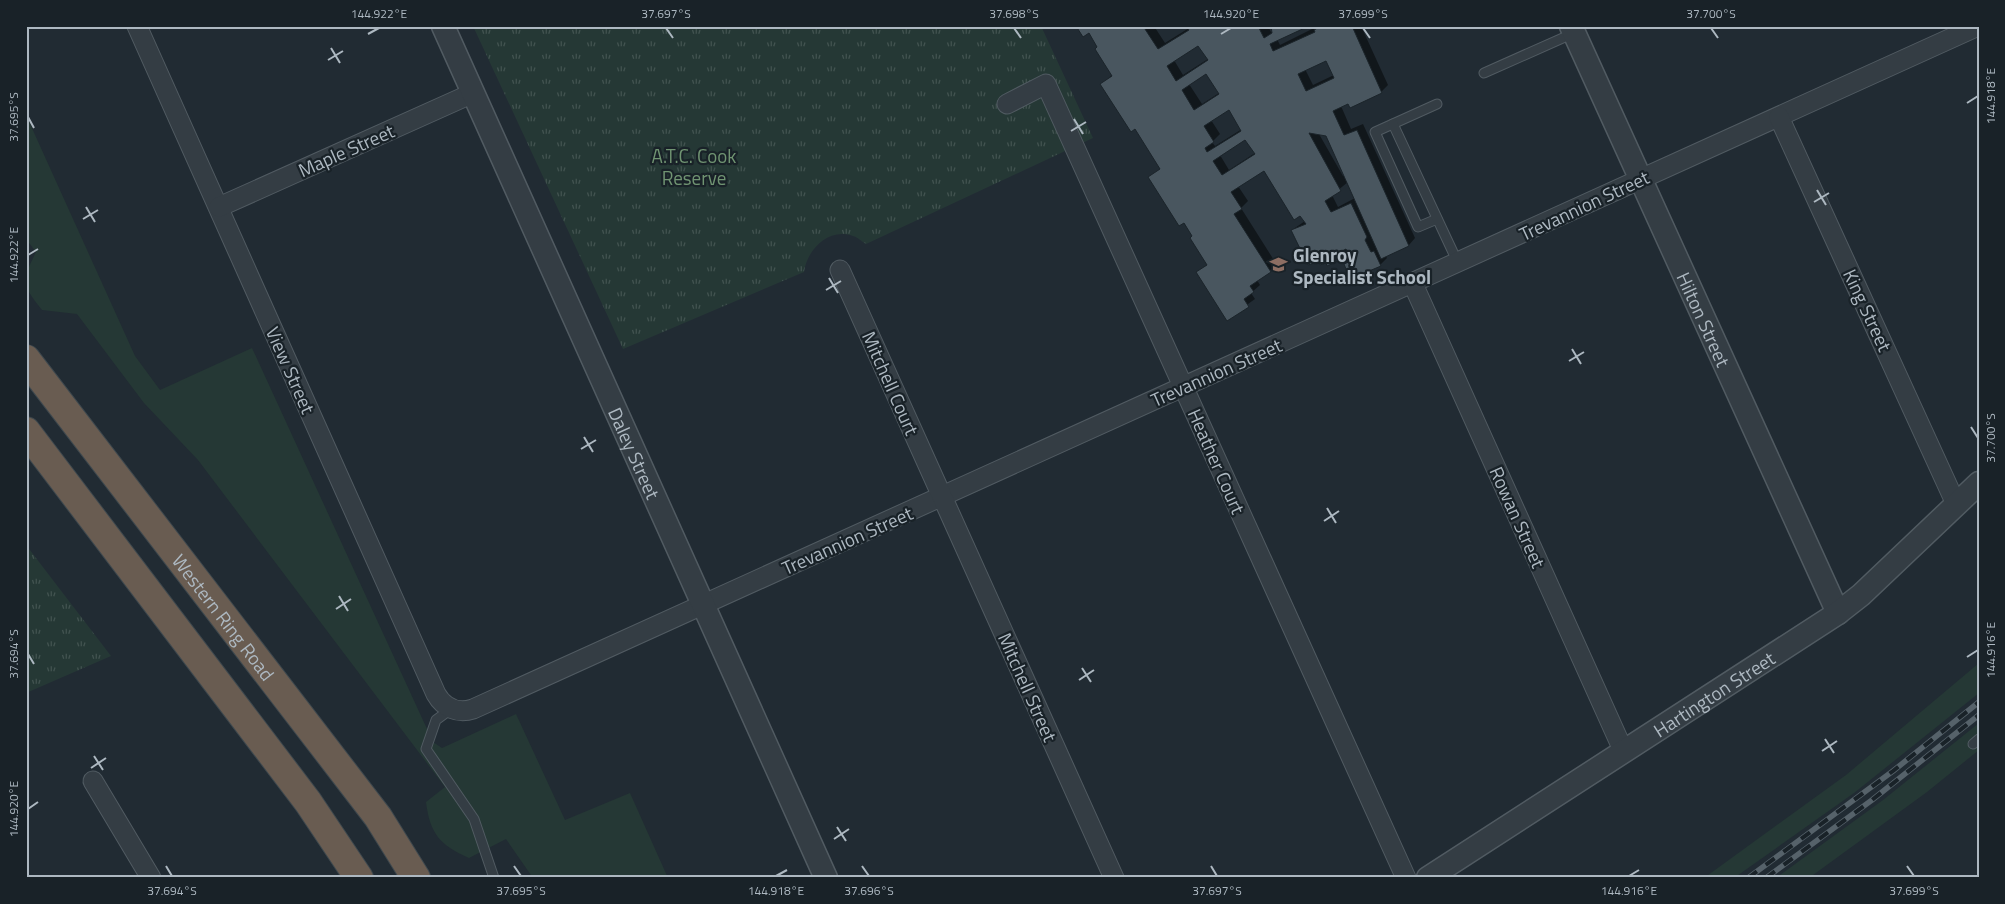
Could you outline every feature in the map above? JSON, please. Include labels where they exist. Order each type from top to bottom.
[{"type":"highway","name":"Western Ring Road","points":[[26,359],[378,817],[416,878]]},
{"type":"highway","points":[[26,431],[308,802],[359,878]]},
{"type":"street","name":"View Street","points":[[137,26],[436,694],[442,703],[451,708]]},
{"type":"street","name":"Daley Street","points":[[443,26],[826,878]]},
{"type":"street","name":"Trevannion Street","points":[[451,708],[460,711],[473,709],[1978,26]]},
{"type":"street","name":"Hilton Street","points":[[1573,30],[1838,613]]},
{"type":"street","name":"Heather Court","points":[[1007,104],[1046,84],[1406,878]]},
{"type":"street","name":"Maple Street","points":[[219,208],[473,92]]},
{"type":"street","name":"King Street","points":[[1779,116],[1956,504]]},
{"type":"street","name":"Mitchell Court","points":[[840,270],[942,497]]},
{"type":"street","name":"Rowan Street","points":[[1413,284],[1623,750]]},
{"type":"street","name":"Hartington Street","points":[[1428,878],[1623,750],[1838,613],[1861,595],[1979,483]]},
{"type":"street","name":"Mitchell Street","points":[[942,497],[1114,878]]},
{"type":"street","points":[[93,781],[151,878]]},
{"type":"lane","points":[[1484,74],[1573,30]]},
{"type":"lane","points":[[1437,104],[1375,132],[1418,227],[1437,219]]},
{"type":"lane","points":[[1393,124],[1458,263]]},
{"type":"lane","points":[[451,708],[436,720],[426,744],[427,752],[474,819],[494,878]]},
{"type":"green space","name":"A.T.C. Cook Reserve","points":[[473,26],[1041,26],[1093,138],[866,244],[855,237],[844,234],[827,238],[820,242],[809,256],[804,272],[623,349]]},
{"type":"green space","points":[[26,115],[135,356],[160,390],[252,348],[433,742],[442,748],[516,714],[565,820],[630,793],[668,878],[533,878],[506,839],[469,858],[451,848],[438,837],[430,822],[426,802],[445,787],[198,460],[144,403],[77,314],[42,310],[27,289],[26,277],[36,252],[26,239]]},
{"type":"green space","points":[[26,545],[111,656],[26,693]]},
{"type":"green space","points":[[1979,663],[1979,693],[1854,793],[1734,878],[1704,878],[1846,775]]},
{"type":"green space","points":[[1979,723],[1979,750],[1927,792],[1809,878],[1776,878],[1883,800]]},
{"type":"building","points":[[1076,26],[1143,26],[1158,49],[1189,30],[1186,26],[1258,26],[1264,38],[1272,33],[1271,26],[1309,26],[1270,44],[1273,51],[1315,32],[1314,30],[1321,26],[1352,26],[1382,93],[1350,108],[1348,104],[1333,111],[1344,135],[1357,130],[1409,246],[1381,259],[1326,136],[1309,133],[1341,191],[1325,201],[1331,212],[1351,203],[1367,237],[1365,240],[1371,252],[1374,251],[1381,266],[1350,279],[1344,264],[1351,261],[1346,249],[1340,252],[1342,259],[1327,266],[1326,263],[1320,265],[1318,262],[1308,265],[1291,230],[1306,224],[1300,216],[1294,220],[1264,171],[1231,192],[1242,209],[1234,214],[1271,272],[1250,286],[1254,292],[1244,299],[1249,307],[1227,321],[1196,272],[1207,265],[1190,238],[1192,236],[1184,223],[1179,226],[1148,177],[1160,169],[1135,129],[1131,132],[1100,84],[1112,76],[1095,49],[1097,47],[1089,33],[1083,37]],"holes":[[[1198,46],[1208,60],[1176,81],[1167,66]],[[1326,61],[1334,78],[1306,91],[1298,74]],[[1206,74],[1219,94],[1194,110],[1182,90]],[[1229,110],[1241,131],[1207,152],[1205,148],[1214,142],[1204,126]],[[1245,140],[1255,154],[1222,175],[1213,161]]]},
{"type":"railway","points":[[1748,878],[1893,771],[1979,702]]},
{"type":"railway","points":[[1766,878],[1872,800],[1979,715]]},
{"type":"place","name":"Glenroy Specialist School","points":[[1279,265]]}]
